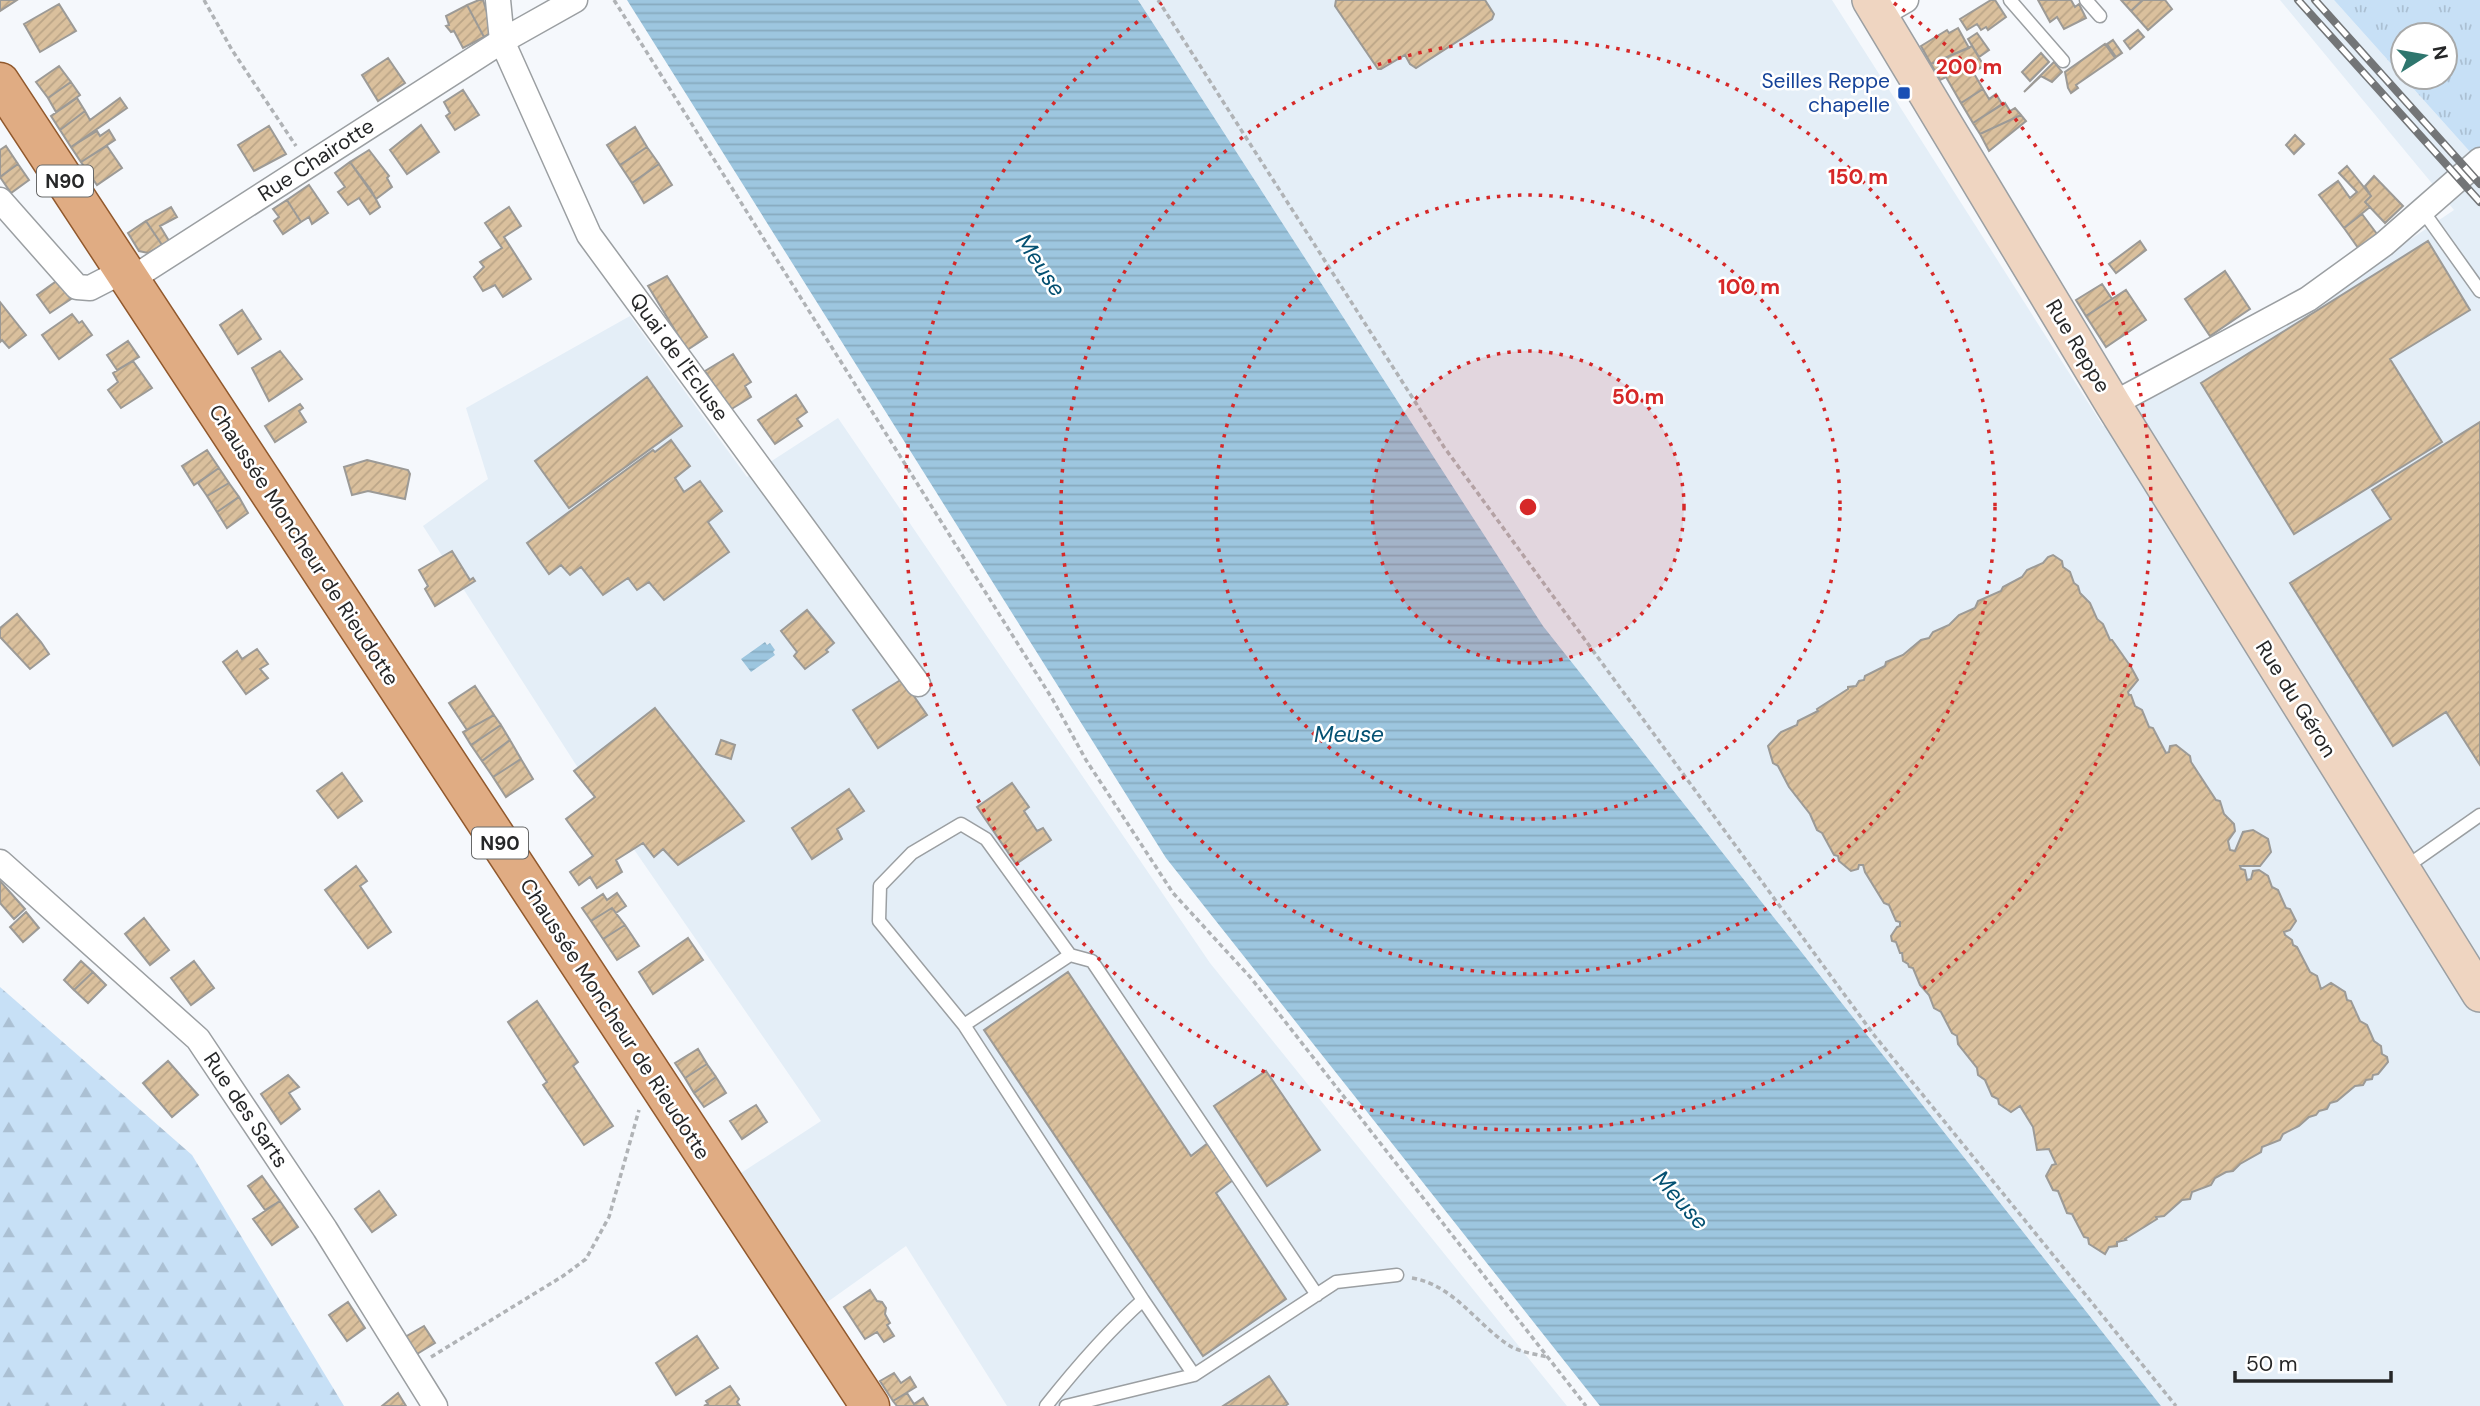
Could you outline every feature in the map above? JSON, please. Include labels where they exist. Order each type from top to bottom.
[{"type":"main road","name":"Rue Reppe","points":[[1885,5],[2113,404]]},
{"type":"main road","name":"N90","points":[[0,82],[127,276]]},
{"type":"main road","name":"Chaussée Moncheur de Rieudotte","points":[[127,276],[870,1406]]},
{"type":"main road","name":"Rue du Géron","points":[[2113,404],[2480,994]]},
{"type":"street","name":"Quai de l'Ecluse","points":[[498,0],[502,41],[589,235],[918,684]]},
{"type":"street","name":"Rue Chairotte","points":[[0,200],[77,287],[90,288],[127,276],[502,41],[575,0]]},
{"type":"street","name":"Rue Reppe","points":[[2113,404],[2308,299],[2384,244],[2480,160]]},
{"type":"street","name":"Rue des Sarts","points":[[0,862],[198,1039],[325,1229],[435,1406]]},
{"type":"lane","points":[[2010,0],[2063,61]]},
{"type":"lane","points":[[2087,0],[2099,16]]},
{"type":"lane","points":[[2423,211],[2480,291]]},
{"type":"lane","points":[[2403,870],[2480,815]]},
{"type":"lane","points":[[1194,1375],[964,1025],[879,921],[880,886],[912,853],[961,824],[986,839],[1070,955],[1092,961],[1317,1295]]},
{"type":"lane","points":[[964,1025],[1070,955]]},
{"type":"lane","points":[[1066,1406],[1194,1375],[1336,1283],[1379,1275],[1397,1275]]},
{"type":"lane","points":[[1046,1406],[1080,1363],[1116,1324],[1143,1300]]},
{"type":"path","points":[[204,0],[232,50],[308,165]]},
{"type":"path","points":[[614,0],[1053,700],[1086,760],[1173,893],[1251,978],[1586,1406]]},
{"type":"path","points":[[1158,0],[1453,458],[1874,1035],[2176,1406]]},
{"type":"path","points":[[412,1369],[586,1259],[608,1217],[624,1171],[650,1070]]},
{"type":"path","points":[[1397,1275],[1427,1280],[1452,1296],[1513,1348],[1549,1358]]},
{"type":"shaded area","points":[[1138,0],[1832,0],[2103,426],[2313,305],[2454,210],[2280,0],[2334,0],[2389,61],[2389,91],[2416,91],[2480,163],[2480,1406],[2161,1406],[1543,626]]},
{"type":"shaded area","points":[[630,316],[747,477],[838,418],[1210,963],[1567,1406],[1007,1406],[906,1246],[826,1303],[738,1175],[821,1121],[580,771],[423,526],[488,479],[466,408]]},
{"type":"green space","points":[[2334,0],[2480,0],[2480,163],[2416,91],[2459,91],[2459,21],[2389,21],[2389,61]]},
{"type":"green space","points":[[0,987],[192,1155],[344,1406],[0,1406]]},
{"type":"water","name":"Meuse","points":[[627,0],[1138,0],[1543,626],[2161,1406],[1600,1406],[1166,858]]},
{"type":"water","points":[[765,642],[767,645],[770,643],[775,655],[751,672],[741,659]]},
{"type":"building","points":[[0,0],[17,0],[0,11]]},
{"type":"building","points":[[483,0],[493,31],[484,37],[467,5]]},
{"type":"building","points":[[1336,0],[1485,0],[1494,14],[1492,19],[1416,68],[1405,55],[1378,69],[1335,6]]},
{"type":"building","points":[[1995,0],[2006,17],[1988,30],[1986,27],[1981,30],[1977,24],[1967,30],[1960,19]]},
{"type":"building","points":[[2038,0],[2071,0],[2075,7],[2079,4],[2086,18],[2064,29],[2057,17],[2050,22]]},
{"type":"building","points":[[2121,0],[2143,0],[2131,11]]},
{"type":"building","points":[[2143,0],[2165,0],[2172,9],[2148,30],[2131,11]]},
{"type":"building","points":[[59,4],[76,31],[40,52],[24,24]]},
{"type":"building","points":[[467,5],[484,37],[463,48],[454,31],[451,32],[446,26],[449,25],[446,16]]},
{"type":"building","points":[[1958,28],[1969,48],[1931,64],[1921,46],[1947,30],[1949,33]]},
{"type":"building","points":[[2138,30],[2144,37],[2130,49],[2124,41]]},
{"type":"building","points":[[1977,33],[1989,50],[1979,57],[1968,39]]},
{"type":"building","points":[[2113,40],[2122,53],[2116,57],[2107,44]]},
{"type":"building","points":[[2105,44],[2115,58],[2076,85],[2078,88],[2071,93],[2065,72]]},
{"type":"building","points":[[1972,46],[1984,66],[1973,72],[1983,89],[1961,103],[1946,77],[1940,80],[1931,64]]},
{"type":"building","points":[[2041,53],[2049,62],[2030,81],[2022,72]]},
{"type":"building","points":[[388,58],[405,83],[378,101],[362,75]]},
{"type":"building","points":[[2054,62],[2062,72],[2052,82],[2041,76],[2024,92]]},
{"type":"building","points":[[59,66],[71,82],[48,98],[36,82]]},
{"type":"building","points":[[71,82],[80,95],[56,112],[48,98]]},
{"type":"building","points":[[1983,89],[1989,99],[1996,94],[2002,104],[1973,123],[1961,103]]},
{"type":"building","points":[[463,90],[479,115],[455,130],[446,116],[450,113],[444,102]]},
{"type":"building","points":[[77,98],[85,111],[60,130],[51,116]]},
{"type":"building","points":[[120,98],[127,108],[71,147],[60,130],[85,111],[90,120]]},
{"type":"building","points":[[2005,103],[2010,111],[2015,108],[2021,115],[1980,134],[1973,123]]},
{"type":"building","points":[[2021,115],[2026,121],[1989,151],[1980,134]]},
{"type":"building","points":[[421,125],[439,152],[407,174],[390,150]]},
{"type":"building","points":[[269,126],[286,154],[254,171],[238,145]]},
{"type":"building","points":[[635,127],[647,147],[620,165],[607,145]]},
{"type":"building","points":[[109,130],[115,140],[81,162],[71,147],[97,131],[100,136]]},
{"type":"building","points":[[2295,135],[2304,144],[2294,154],[2286,145]]},
{"type":"building","points":[[6,146],[18,164],[0,177],[0,150]]},
{"type":"building","points":[[107,146],[122,168],[97,185],[81,162]]},
{"type":"building","points":[[647,147],[659,164],[632,183],[620,165]]},
{"type":"building","points":[[369,150],[389,176],[387,178],[392,187],[376,199],[350,162]]},
{"type":"building","points":[[350,162],[380,207],[370,214],[359,198],[348,205],[338,192],[345,187],[335,173]]},
{"type":"building","points":[[18,164],[29,180],[11,193],[0,177]]},
{"type":"building","points":[[659,164],[672,185],[644,203],[632,183]]},
{"type":"building","points":[[2347,166],[2371,196],[2365,202],[2370,207],[2344,228],[2319,195],[2338,181],[2350,198],[2357,192],[2339,173]]},
{"type":"building","points":[[2374,176],[2403,206],[2385,223],[2365,202],[2371,196],[2365,186]]},
{"type":"building","points":[[309,185],[328,213],[312,224],[309,217],[301,222],[287,200]]},
{"type":"building","points":[[287,200],[301,222],[283,234],[274,221],[279,217],[273,209]]},
{"type":"building","points":[[171,207],[177,217],[160,226],[169,241],[162,245],[146,221]]},
{"type":"building","points":[[509,207],[521,226],[504,237],[531,279],[503,297],[495,285],[483,291],[474,277],[484,267],[480,262],[502,248],[485,223]]},
{"type":"building","points":[[2362,214],[2380,238],[2361,252],[2344,228]]},
{"type":"building","points":[[146,221],[162,245],[148,253],[139,251],[128,233]]},
{"type":"building","points":[[2140,241],[2146,250],[2116,273],[2109,264]]},
{"type":"building","points":[[2428,241],[2470,310],[2390,359],[2442,442],[2294,534],[2201,383]]},
{"type":"building","points":[[2225,271],[2250,309],[2210,336],[2185,299]]},
{"type":"building","points":[[667,276],[707,337],[687,350],[648,286]]},
{"type":"building","points":[[58,280],[71,299],[50,313],[37,295]]},
{"type":"building","points":[[2102,284],[2112,299],[2086,316],[2076,300]]},
{"type":"building","points":[[2126,290],[2146,320],[2106,347],[2086,316]]},
{"type":"building","points":[[0,302],[26,335],[9,348],[2,340],[0,342]]},
{"type":"building","points":[[242,310],[261,339],[238,354],[220,325]]},
{"type":"building","points":[[72,314],[79,323],[82,321],[92,335],[59,359],[42,335]]},
{"type":"building","points":[[128,341],[139,357],[117,370],[107,355]]},
{"type":"building","points":[[280,351],[302,379],[269,401],[252,368]]},
{"type":"building","points":[[733,354],[751,382],[745,386],[751,397],[730,410],[705,371]]},
{"type":"building","points":[[133,361],[152,388],[121,408],[108,390],[118,382],[113,373]]},
{"type":"building","points":[[647,377],[682,426],[569,508],[535,461]]},
{"type":"building","points":[[796,395],[807,412],[797,419],[802,426],[775,444],[758,420]]},
{"type":"building","points":[[300,404],[303,408],[299,411],[306,422],[275,442],[265,426]]},
{"type":"building","points":[[2480,422],[2480,765],[2446,712],[2393,746],[2290,583],[2391,519],[2372,490]]},
{"type":"building","points":[[671,440],[690,466],[675,478],[684,492],[700,481],[722,511],[708,522],[729,552],[664,600],[649,582],[637,590],[628,578],[603,595],[581,567],[570,575],[561,565],[549,574],[527,543],[653,450],[655,452]]},
{"type":"building","points":[[207,450],[219,468],[194,485],[182,466]]},
{"type":"building","points":[[367,460],[408,470],[410,474],[405,499],[368,491],[352,495],[344,467]]},
{"type":"building","points":[[219,468],[229,483],[207,496],[198,483]]},
{"type":"building","points":[[229,483],[239,497],[217,512],[207,496]]},
{"type":"building","points":[[239,497],[248,513],[227,528],[217,512]]},
{"type":"building","points":[[452,551],[470,580],[473,578],[475,581],[435,606],[425,589],[428,586],[419,570]]},
{"type":"building","points":[[2053,555],[2062,561],[2063,567],[2070,572],[2074,583],[2090,603],[2110,640],[2131,667],[2138,680],[2128,692],[2129,695],[2135,706],[2142,710],[2149,727],[2153,728],[2166,753],[2169,752],[2170,746],[2176,745],[2190,756],[2191,762],[2216,800],[2220,801],[2224,814],[2234,824],[2235,831],[2228,841],[2230,850],[2235,851],[2243,832],[2253,830],[2268,839],[2271,852],[2260,866],[2240,866],[2241,869],[2245,870],[2247,880],[2251,879],[2253,871],[2259,870],[2268,876],[2272,887],[2278,890],[2286,908],[2290,909],[2296,921],[2290,930],[2284,932],[2285,935],[2297,947],[2310,972],[2317,976],[2321,989],[2331,983],[2345,992],[2347,1000],[2351,1001],[2360,1021],[2367,1025],[2374,1041],[2381,1046],[2382,1054],[2387,1057],[2388,1062],[2372,1079],[2366,1080],[2363,1085],[2355,1086],[2337,1101],[2330,1103],[2327,1109],[2319,1111],[2283,1134],[2280,1140],[2262,1147],[2261,1152],[2233,1171],[2215,1178],[2211,1185],[2192,1192],[2190,1199],[2182,1200],[2164,1216],[2156,1217],[2157,1219],[2126,1240],[2117,1242],[2117,1246],[2109,1247],[2105,1254],[2089,1244],[2072,1214],[2067,1213],[2058,1191],[2053,1190],[2046,1176],[2052,1165],[2056,1164],[2049,1149],[2037,1150],[2033,1127],[2020,1106],[2011,1112],[1992,1096],[1985,1080],[1978,1075],[1977,1068],[1958,1044],[1957,1036],[1952,1033],[1941,1012],[1934,1008],[1913,968],[1903,961],[1902,953],[1891,936],[1900,926],[1900,922],[1896,921],[1889,905],[1884,903],[1863,865],[1851,871],[1834,855],[1810,814],[1789,787],[1778,766],[1773,763],[1768,746],[1781,732],[1818,711],[1817,709],[1848,687],[1856,686],[1865,676],[1885,666],[1886,662],[1903,655],[1921,640],[1929,638],[1933,632],[1949,625],[1959,615],[1975,608],[1978,601],[2001,591],[2003,587],[2022,577],[2027,570]]},
{"type":"building","points":[[807,610],[834,643],[826,650],[828,652],[805,669],[794,656],[797,652],[781,631]]},
{"type":"building","points":[[17,614],[49,654],[30,669],[0,637],[0,628]]},
{"type":"building","points":[[257,649],[268,664],[260,669],[268,678],[246,694],[223,662],[237,651],[242,659]]},
{"type":"building","points":[[902,679],[927,715],[878,748],[853,710]]},
{"type":"building","points":[[475,686],[494,715],[467,730],[449,703]]},
{"type":"building","points":[[655,708],[744,821],[678,865],[663,849],[654,857],[643,843],[616,860],[622,872],[597,888],[590,877],[579,885],[570,872],[593,856],[566,819],[595,797],[574,771]]},
{"type":"building","points":[[494,715],[501,725],[471,745],[463,732]]},
{"type":"building","points":[[501,725],[510,740],[482,761],[471,745]]},
{"type":"building","points":[[510,740],[521,759],[493,777],[482,761]]},
{"type":"building","points":[[721,740],[735,745],[731,759],[716,754]]},
{"type":"building","points":[[521,759],[533,779],[506,797],[493,777]]},
{"type":"building","points":[[342,773],[362,801],[338,818],[317,791]]},
{"type":"building","points":[[1012,783],[1029,807],[1024,811],[1037,831],[1043,828],[1051,840],[1016,864],[977,807]]},
{"type":"building","points":[[849,789],[864,811],[837,829],[842,839],[812,859],[792,828]]},
{"type":"building","points":[[356,866],[367,881],[360,886],[391,932],[368,948],[325,890]]},
{"type":"building","points":[[0,881],[25,909],[14,919],[0,903]]},
{"type":"building","points":[[617,893],[626,906],[616,913],[612,908],[591,921],[582,908],[603,894],[607,900]]},
{"type":"building","points":[[612,908],[625,925],[603,939],[591,921]]},
{"type":"building","points":[[26,912],[39,928],[23,942],[10,927]]},
{"type":"building","points":[[144,918],[169,950],[150,965],[125,934]]},
{"type":"building","points":[[625,925],[639,946],[617,960],[603,939]]},
{"type":"building","points":[[688,938],[703,960],[653,994],[639,972]]},
{"type":"building","points":[[81,961],[93,972],[74,990],[64,980]]},
{"type":"building","points":[[194,961],[214,988],[191,1005],[171,978]]},
{"type":"building","points":[[93,972],[106,985],[88,1003],[74,990]]},
{"type":"building","points":[[1068,972],[1191,1156],[1208,1143],[1233,1180],[1216,1193],[1286,1299],[1203,1356],[984,1030]]},
{"type":"building","points":[[537,1001],[578,1062],[573,1066],[613,1126],[584,1145],[543,1085],[547,1082],[508,1022]]},
{"type":"building","points":[[698,1049],[707,1064],[685,1078],[675,1063]]},
{"type":"building","points":[[168,1061],[198,1095],[172,1117],[143,1083]]},
{"type":"building","points":[[707,1064],[716,1077],[694,1093],[685,1078]]},
{"type":"building","points":[[1266,1071],[1320,1150],[1267,1186],[1214,1106]]},
{"type":"building","points":[[288,1075],[299,1087],[289,1093],[300,1109],[281,1124],[261,1094]]},
{"type":"building","points":[[716,1077],[726,1093],[704,1107],[694,1093]]},
{"type":"building","points":[[756,1105],[767,1122],[742,1139],[730,1121]]},
{"type":"building","points":[[262,1176],[280,1201],[265,1210],[248,1186]]},
{"type":"building","points":[[379,1191],[396,1215],[372,1232],[355,1209]]},
{"type":"building","points":[[280,1201],[298,1227],[272,1245],[253,1219]]},
{"type":"building","points":[[870,1290],[886,1308],[885,1314],[890,1323],[887,1325],[894,1336],[884,1342],[877,1332],[865,1339],[844,1307]]},
{"type":"building","points":[[348,1302],[365,1328],[347,1341],[329,1315]]},
{"type":"building","points":[[424,1326],[435,1343],[417,1354],[405,1337]]},
{"type":"building","points":[[697,1336],[718,1368],[676,1395],[656,1363]]},
{"type":"building","points":[[894,1373],[901,1383],[910,1377],[916,1387],[893,1401],[880,1381]]},
{"type":"building","points":[[1269,1376],[1288,1404],[1285,1406],[1223,1406]]},
{"type":"building","points":[[730,1386],[739,1399],[737,1402],[740,1406],[704,1406],[708,1404],[706,1401]]},
{"type":"building","points":[[398,1393],[406,1406],[382,1406]]},
{"type":"building","points":[[907,1393],[914,1404],[923,1398],[928,1406],[897,1406],[893,1401]]},
{"type":"railway","points":[[2298,0],[2480,202]]},
{"type":"railway","points":[[2315,0],[2480,184]]},
{"type":"place","name":"Seilles Reppe chapelle","points":[[1904,93]]}]
